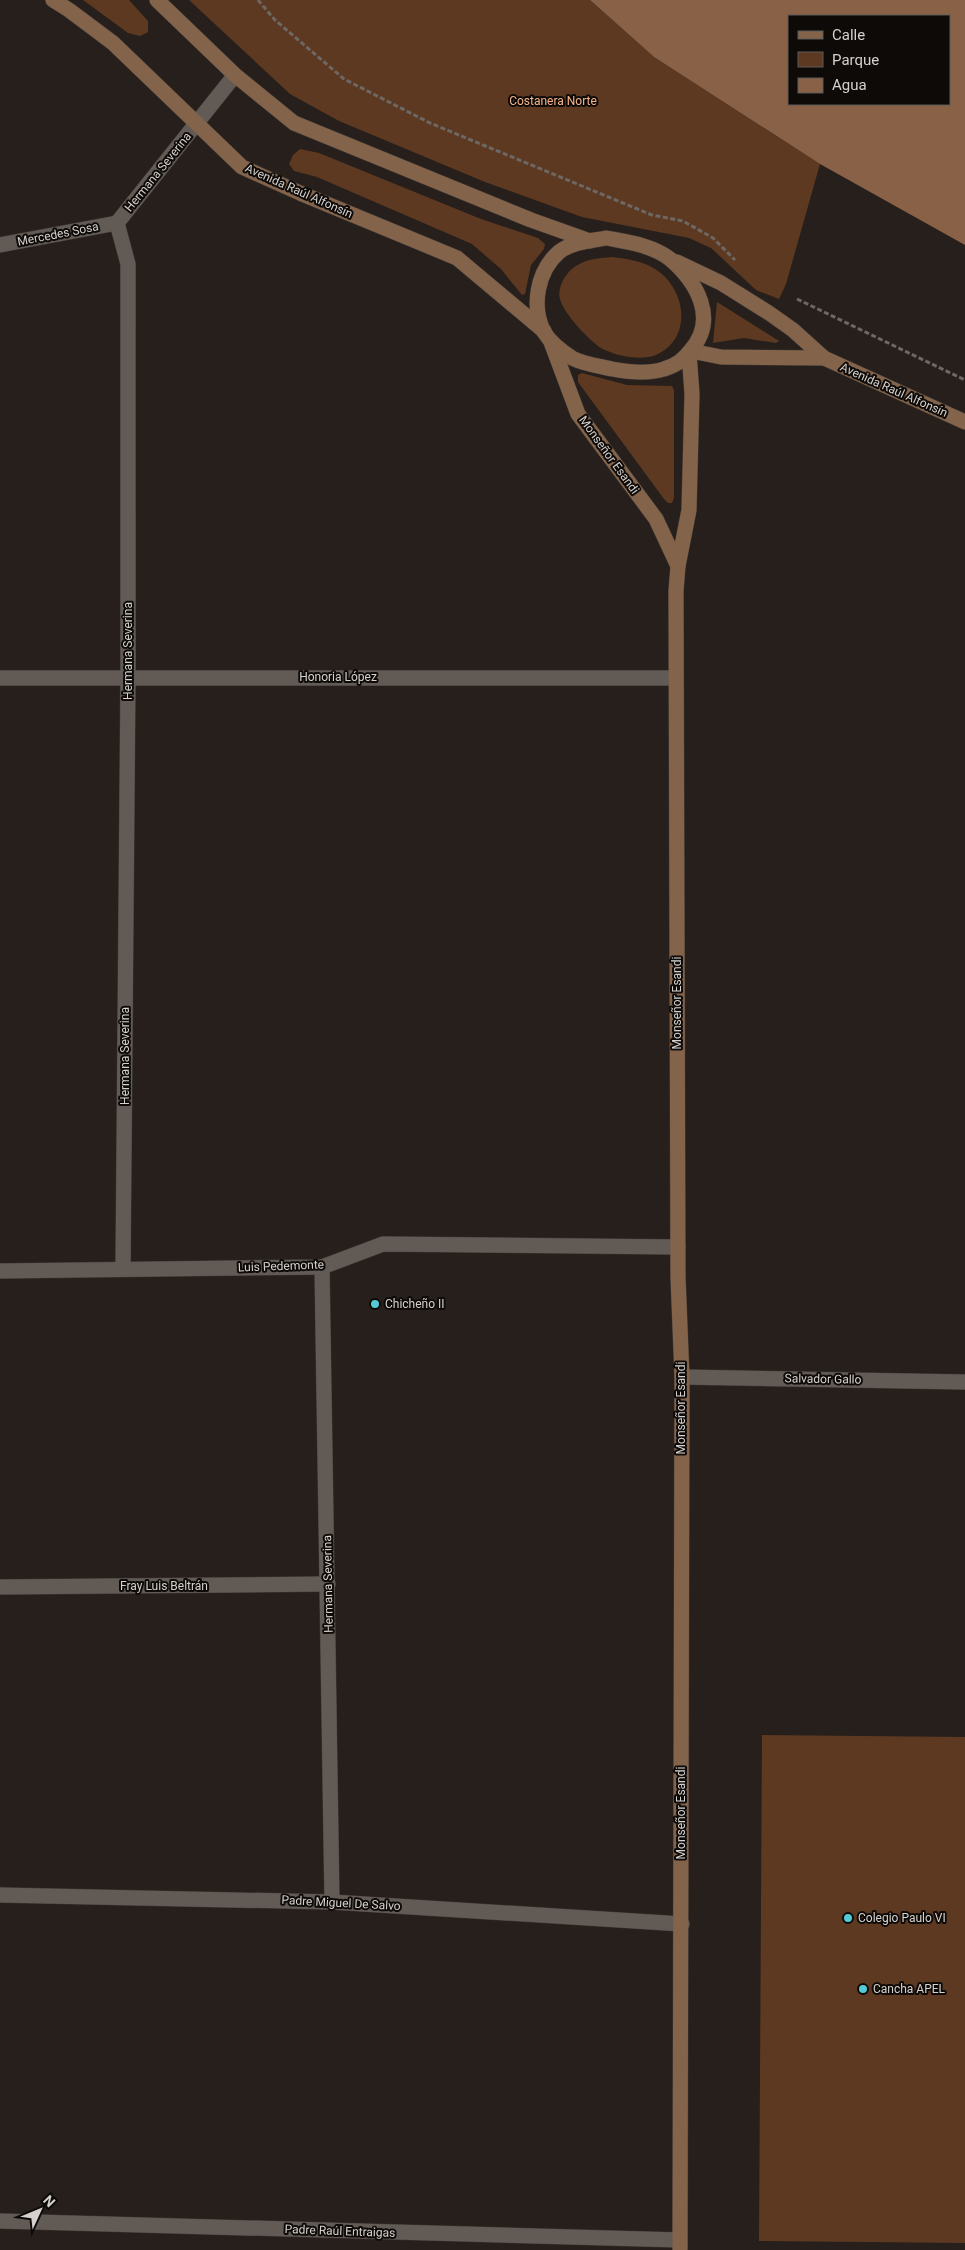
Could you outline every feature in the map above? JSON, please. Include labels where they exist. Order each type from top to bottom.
[{"type":"main road","name":"Avenida Raúl Alfonsín","points":[[53,0],[113,43],[242,167],[457,258],[573,358],[626,372],[660,370],[678,365],[700,341],[704,318],[700,295],[686,275],[668,258]]},
{"type":"main road","name":"Avenida Raúl Alfonsín","points":[[156,0],[235,75],[294,122],[532,220],[590,241]]},
{"type":"main road","name":"Avenida Raúl Alfonsín","points":[[547,336],[537,290],[544,272],[559,252],[578,243],[606,238],[637,243],[720,282],[793,330],[824,358],[965,422]]},
{"type":"main road","name":"Monseñor Esandi","points":[[547,336],[578,414],[656,519],[678,566]]},
{"type":"main road","name":"Avenida Raúl Alfonsín","points":[[690,352],[721,357],[824,358]]},
{"type":"main road","name":"Monseñor Esandi","points":[[680,2245],[682,1377],[678,1247],[675,678],[678,566],[689,510],[692,394],[690,352]]},
{"type":"street","name":"Hermana Severina","points":[[123,1269],[128,677],[128,264],[117,223],[235,75]]},
{"type":"street","name":"Mercedes Sosa","points":[[0,245],[117,223]]},
{"type":"street","name":"Honoria López","points":[[0,678],[675,678]]},
{"type":"street","name":"Luis Pedemonte","points":[[0,1270],[322,1266],[383,1244],[678,1247]]},
{"type":"street","name":"Hermana Severina","points":[[322,1266],[332,1902]]},
{"type":"street","name":"Salvador Gallo","points":[[682,1377],[965,1382]]},
{"type":"street","name":"Fray Luis Beltrán","points":[[0,1587],[328,1584]]},
{"type":"street","name":"Padre Miguel De Salvo","points":[[0,1895],[332,1902],[682,1924]]},
{"type":"street","name":"Padre Raúl Entraigas","points":[[0,2221],[680,2245]]},
{"type":"path","points":[[258,0],[275,20],[344,79],[430,123],[652,215],[683,221],[713,238],[736,261]]},
{"type":"path","points":[[788,295],[965,380]]},
{"type":"green space","points":[[83,0],[129,0],[148,21],[148,32],[140,36],[128,33]]},
{"type":"green space","name":"Costanera Norte","points":[[189,0],[590,0],[654,57],[820,164],[786,284],[779,299],[756,290],[711,248],[689,238],[582,217],[485,182],[339,121],[290,94]]},
{"type":"green space","points":[[300,149],[319,153],[481,219],[538,238],[545,244],[544,249],[531,265],[525,294],[522,295],[501,269],[472,244],[317,177],[294,171],[289,164],[293,155]]},
{"type":"green space","points":[[612,257],[650,266],[666,278],[674,289],[679,301],[680,326],[676,338],[668,348],[656,355],[643,358],[628,357],[601,348],[577,326],[562,305],[559,294],[561,285],[572,269],[589,260]]},
{"type":"green space","points":[[717,302],[779,341],[776,343],[744,338],[713,343]]},
{"type":"green space","points":[[582,373],[627,385],[672,386],[674,390],[674,498],[672,503],[668,503],[664,499],[578,382],[578,375]]},
{"type":"green space","name":"Cancha APEL","points":[[762,1735],[965,1737],[965,2243],[759,2241]]},
{"type":"water","points":[[590,0],[965,0],[965,245],[820,164],[654,57]]},
{"type":"place","name":"Chicheño II","points":[[375,1304]]},
{"type":"place","name":"Colegio Paulo VI","points":[[848,1918]]},
{"type":"place","name":"Cancha APEL","points":[[863,1989]]}]
